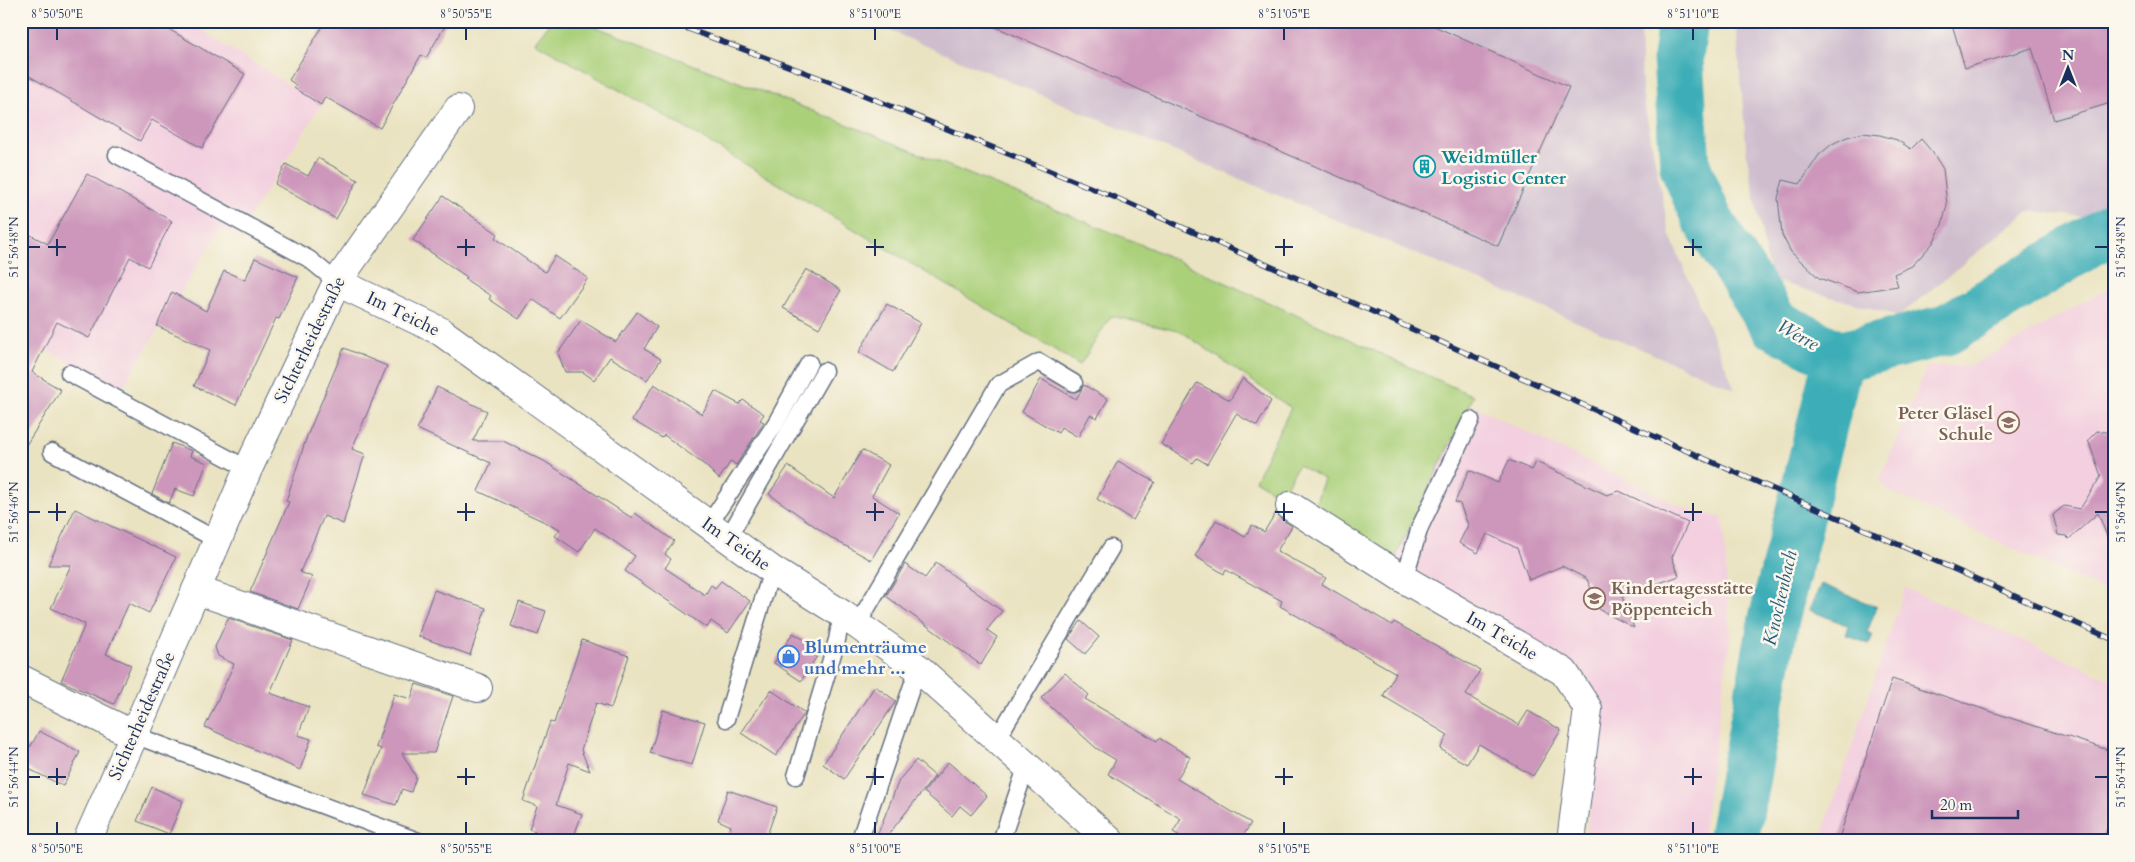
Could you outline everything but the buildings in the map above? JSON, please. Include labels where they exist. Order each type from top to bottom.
[{"type":"street","name":"Sichterheidestraße","points":[[87,841],[248,469],[337,282],[458,109]]},
{"type":"street","name":"Im Teiche","points":[[337,282],[440,332],[772,570],[850,620],[918,668],[998,737],[1110,841]]},
{"type":"street","name":"Im Teiche","points":[[1290,506],[1404,579],[1564,672],[1588,709],[1571,841]]},
{"type":"street","points":[[196,590],[478,688]]},
{"type":"street","points":[[21,679],[134,735]]},
{"type":"lane","points":[[117,155],[309,258],[337,282]]},
{"type":"lane","points":[[796,776],[837,640],[998,385],[1039,362],[1074,383]]},
{"type":"lane","points":[[718,531],[809,363]]},
{"type":"lane","points":[[718,531],[824,372]]},
{"type":"lane","points":[[69,373],[248,469]]},
{"type":"lane","points":[[1404,579],[1420,527],[1471,420]]},
{"type":"lane","points":[[52,452],[217,540]]},
{"type":"lane","points":[[998,737],[1111,548]]},
{"type":"lane","points":[[726,719],[772,570]]},
{"type":"lane","points":[[862,833],[918,668]]},
{"type":"lane","points":[[134,735],[418,841]]},
{"type":"lane","points":[[1002,841],[1027,765]]},
{"type":"shaded area","points":[[21,21],[186,21],[321,105],[236,238],[220,229],[121,389],[21,338]]},
{"type":"shaded area","points":[[867,21],[1640,21],[1642,93],[1669,233],[1735,389]]},
{"type":"shaded area","points":[[1736,21],[2114,21],[2114,220],[2028,211],[1899,316],[1771,280],[1747,158]]},
{"type":"shaded area","name":"Peter Gläsel Schule","points":[[2114,285],[2114,595],[1887,490],[1880,480],[1927,366],[1971,366]]},
{"type":"shaded area","name":"Kindertagesstätte Pöppenteich","points":[[1469,404],[1689,510],[1723,518],[1730,637],[1702,841],[1585,841],[1602,718],[1599,696],[1584,673],[1567,659],[1395,558]]},
{"type":"shaded area","points":[[1905,588],[2114,681],[2114,841],[1820,841]]},
{"type":"green space","points":[[551,21],[581,21],[849,125],[1152,249],[1473,396],[1395,558],[1311,515],[1324,479],[1298,465],[1284,491],[1276,493],[1255,480],[1291,408],[1182,332],[1111,316],[1080,365],[682,126],[535,42]]},
{"type":"water","points":[[1821,584],[1877,607],[1867,632],[1873,635],[1869,644],[1846,635],[1849,626],[1809,610]]},
{"type":"waterway","name":"Werre","points":[[1683,21],[1678,58],[1685,166],[1707,219],[1774,324],[1839,357],[1946,330],[2114,227]]},
{"type":"waterway","name":"Knochenbach","points":[[1733,841],[1774,619],[1839,357]]},
{"type":"railway","points":[[667,21],[844,87],[1114,197],[2114,640]]},
{"type":"place","name":"Weidmüller Logistic Center","points":[[1425,167]]},
{"type":"place","name":"Peter Gläsel Schule","points":[[2009,423]]},
{"type":"place","name":"Kindertagesstätte Pöppenteich","points":[[1595,598]]},
{"type":"place","name":"Blumenträume und mehr ...","points":[[788,657]]}]
